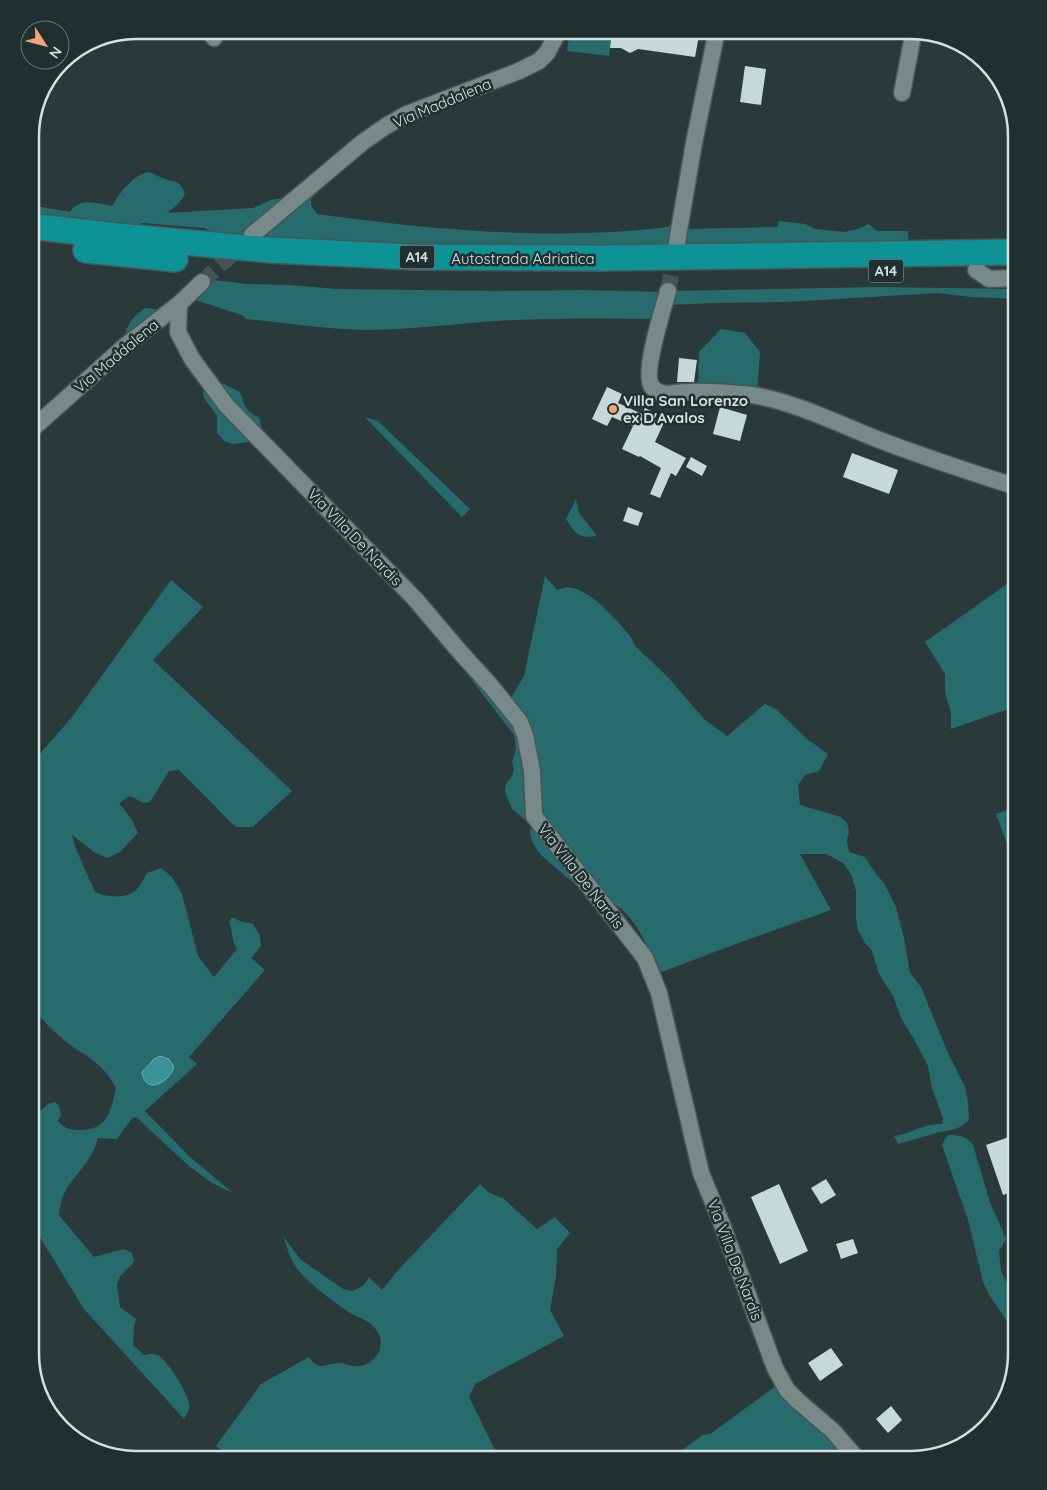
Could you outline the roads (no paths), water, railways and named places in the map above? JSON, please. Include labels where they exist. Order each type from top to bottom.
[{"type":"highway","name":"Autostrada Adriatica","points":[[39,227],[270,250],[414,257],[976,261],[1008,267]]},
{"type":"highway","name":"Autostrada Adriatica","points":[[39,244],[132,255],[256,266],[414,274],[522,276],[976,261],[1008,254]]},
{"type":"street","name":"Via Maddalena","points":[[252,236],[363,142],[386,126],[407,114],[519,71],[539,61],[547,53],[554,39]]},
{"type":"street","points":[[676,248],[694,143],[715,39]]},
{"type":"street","points":[[902,93],[912,39]]},
{"type":"street","points":[[1008,242],[993,243],[976,261],[988,279],[1008,278]]},
{"type":"street","name":"Via Maddalena","points":[[39,422],[125,346],[179,304],[202,282]]},
{"type":"street","points":[[668,291],[652,351],[650,366],[650,385],[656,390],[665,394],[702,391],[732,393],[762,397],[786,403],[879,440],[1008,484]]},
{"type":"street","name":"Via Villa De Nardis","points":[[179,304],[178,332],[192,359],[226,405],[416,600],[520,722],[525,736],[532,771],[534,816],[645,958],[659,993],[701,1173],[775,1368],[787,1390],[833,1431],[850,1451]]},
{"type":"tunnel","points":[[202,282],[243,244]]},
{"type":"tunnel","points":[[668,291],[676,248]]},
{"type":"place","name":"Villa San Lorenzo ex D'Avalos","points":[[613,409]]}]
